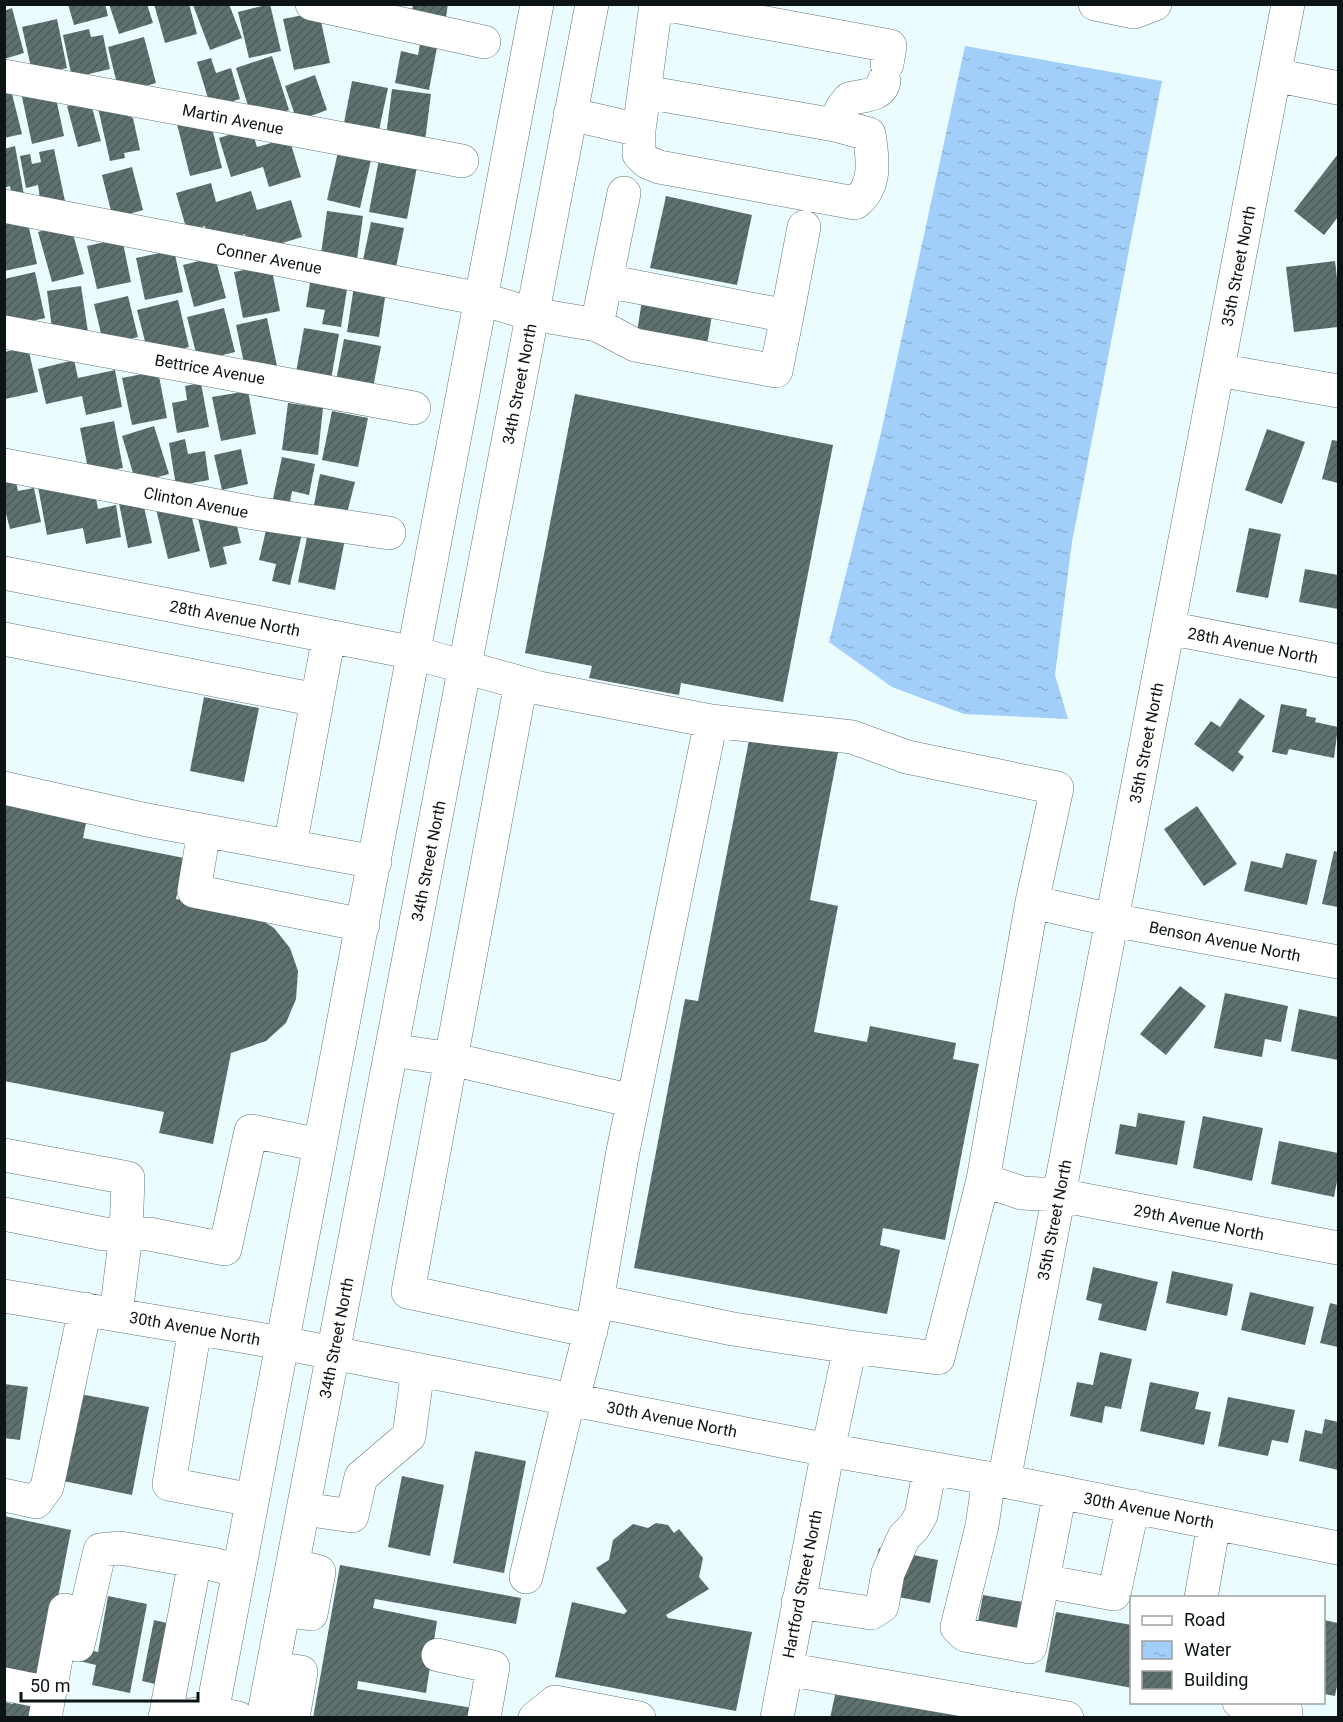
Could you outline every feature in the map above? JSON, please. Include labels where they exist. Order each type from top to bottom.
[{"type":"main road","points":[[312,4],[484,42]]},
{"type":"main road","points":[[220,1716],[239,1571],[252,1500],[537,4]]},
{"type":"main road","name":"34th Street North","points":[[263,1718],[592,4]]},
{"type":"main road","points":[[645,92],[835,125],[869,134],[873,157],[871,181],[864,196],[855,203],[659,167],[647,162],[639,154],[639,130],[656,4]]},
{"type":"main road","points":[[663,4],[890,46],[883,88],[874,94],[849,99],[842,108],[835,125]]},
{"type":"main road","points":[[1095,4],[1134,12],[1155,4]]},
{"type":"main road","name":"35th Street North","points":[[1043,1581],[1030,1647],[965,1635],[957,1626],[996,1480],[1059,1195],[1288,4]]},
{"type":"main road","points":[[1275,75],[1338,88]]},
{"type":"main road","name":"Martin Avenue","points":[[4,76],[462,161]]},
{"type":"main road","points":[[570,114],[639,130]]},
{"type":"main road","points":[[624,193],[597,324],[635,345],[776,371],[804,226]]},
{"type":"main road","name":"Conner Avenue","points":[[4,206],[481,299],[532,314],[597,324]]},
{"type":"main road","points":[[606,281],[787,316]]},
{"type":"main road","name":"Bettrice Avenue","points":[[4,332],[414,408]]},
{"type":"main road","points":[[1218,370],[1338,391]]},
{"type":"main road","name":"Clinton Avenue","points":[[4,465],[254,513],[389,533]]},
{"type":"main road","name":"28th Avenue North","points":[[4,573],[415,653],[539,688],[711,721],[852,737],[907,757],[1057,788],[1032,902]]},
{"type":"main road","name":"28th Avenue North","points":[[1168,628],[1338,661]]},
{"type":"main road","points":[[290,846],[329,636]]},
{"type":"main road","points":[[4,639],[317,700]]},
{"type":"main road","points":[[521,683],[408,1292],[594,1316],[733,1329],[938,1358],[982,1180],[1032,902]]},
{"type":"main road","points":[[526,1577],[594,1316],[633,1101],[711,721]]},
{"type":"main road","points":[[4,788],[147,820],[375,862]]},
{"type":"main road","points":[[204,831],[194,891],[363,925]]},
{"type":"main road","name":"Benson Avenue North","points":[[1032,902],[1112,920],[1338,962]]},
{"type":"main road","points":[[392,1050],[451,1059],[633,1101]]},
{"type":"main road","points":[[4,1214],[104,1234],[149,1234],[225,1249],[251,1131],[320,1145]]},
{"type":"main road","points":[[4,1155],[128,1178],[126,1234],[47,1487],[36,1502],[4,1495]]},
{"type":"main road","name":"29th Avenue North","points":[[982,1180],[1022,1193],[1059,1195],[1338,1248]]},
{"type":"main road","name":"30th Avenue North","points":[[4,1296],[282,1343],[828,1450],[1133,1506],[1338,1548]]},
{"type":"main road","points":[[195,1328],[169,1484],[252,1500]]},
{"type":"main road","name":"Hartford Street North","points":[[777,1718],[850,1347]]},
{"type":"main road","points":[[304,1509],[352,1516],[361,1477],[409,1436],[418,1370]]},
{"type":"main road","points":[[798,1602],[871,1613],[882,1606],[888,1573],[903,1537],[914,1527],[921,1515],[930,1468]]},
{"type":"main road","points":[[1060,1492],[1043,1581],[1114,1594],[1133,1506]]},
{"type":"main road","points":[[1201,1596],[1214,1523]]},
{"type":"main road","points":[[52,1709],[76,1654],[100,1550],[120,1548],[192,1577],[239,1571]]},
{"type":"main road","points":[[52,1709],[77,1550]]},
{"type":"main road","points":[[166,1658],[192,1577]]},
{"type":"main road","points":[[192,1577],[173,1604],[166,1658],[165,1717],[220,1716]]},
{"type":"main road","points":[[438,1655],[493,1667],[484,1718]]},
{"type":"main road","points":[[166,1658],[220,1716]]},
{"type":"main road","points":[[273,1668],[301,1672],[293,1718]]},
{"type":"main road","points":[[786,1669],[1067,1718]]},
{"type":"main road","points":[[4,1684],[52,1709]]},
{"type":"main road","points":[[1248,1704],[1286,1712]]},
{"type":"main road","points":[[545,1710],[639,1718]]},
{"type":"water","points":[[965,46],[1162,81],[1072,542],[1055,675],[1068,719],[964,714],[892,687],[829,642],[881,433]]},
{"type":"building","points":[[68,4],[105,4],[108,16],[74,25]]},
{"type":"building","points":[[109,4],[147,4],[153,23],[119,34]]},
{"type":"building","points":[[154,4],[189,4],[197,34],[165,43]]},
{"type":"building","points":[[229,4],[242,38],[210,50],[193,5]]},
{"type":"building","points":[[270,4],[281,51],[249,58],[238,12]]},
{"type":"building","points":[[413,4],[448,4],[446,17],[412,11]]},
{"type":"building","points":[[12,8],[24,53],[4,59],[4,11]]},
{"type":"building","points":[[319,12],[330,63],[294,70],[283,19]]},
{"type":"building","points":[[57,19],[67,68],[33,76],[22,27]]},
{"type":"building","points":[[89,29],[91,37],[103,35],[110,69],[72,78],[63,35]]},
{"type":"building","points":[[144,37],[156,83],[132,90],[117,84],[108,47]]},
{"type":"building","points":[[421,39],[438,42],[429,90],[395,83],[401,51],[418,55]]},
{"type":"building","points":[[272,56],[289,110],[253,121],[236,68]]},
{"type":"building","points":[[211,58],[216,73],[231,68],[240,99],[211,108],[197,62]]},
{"type":"building","points":[[315,75],[327,110],[297,121],[285,86]]},
{"type":"building","points":[[352,81],[388,88],[378,135],[343,128]]},
{"type":"building","points":[[10,86],[22,134],[4,138],[4,87]]},
{"type":"building","points":[[54,89],[64,136],[32,144],[22,97]]},
{"type":"building","points":[[392,89],[431,94],[425,141],[386,136]]},
{"type":"building","points":[[90,100],[101,141],[78,147],[67,106]]},
{"type":"building","points":[[98,108],[133,118],[140,150],[124,153],[125,158],[110,161]]},
{"type":"building","points":[[209,116],[222,168],[190,176],[177,124]]},
{"type":"building","points":[[251,128],[257,147],[289,138],[301,177],[269,187],[263,167],[231,177],[219,138]]},
{"type":"building","points":[[15,146],[24,195],[12,197],[10,186],[4,188],[4,149]]},
{"type":"building","points":[[54,149],[65,201],[50,204],[49,197],[40,199],[38,185],[26,188],[20,156],[30,154],[32,164],[41,162],[39,152]]},
{"type":"building","points":[[338,152],[371,160],[360,208],[327,200]]},
{"type":"building","points":[[1338,154],[1338,217],[1324,235],[1294,211]]},
{"type":"building","points":[[379,159],[417,167],[407,219],[369,212]]},
{"type":"building","points":[[132,167],[143,210],[113,219],[102,175]]},
{"type":"building","points":[[211,183],[216,202],[251,191],[257,210],[291,200],[302,237],[250,253],[245,234],[210,244],[205,226],[187,231],[176,193]]},
{"type":"building","points":[[666,196],[752,215],[737,285],[650,268]]},
{"type":"building","points":[[327,211],[363,216],[357,259],[321,254]]},
{"type":"building","points":[[26,214],[37,264],[4,271],[4,219]]},
{"type":"building","points":[[371,222],[404,228],[396,267],[363,260]]},
{"type":"building","points":[[70,223],[84,274],[52,282],[38,232]]},
{"type":"building","points":[[122,238],[131,282],[97,289],[87,246]]},
{"type":"building","points":[[174,250],[183,292],[145,300],[136,258]]},
{"type":"building","points":[[215,257],[226,298],[194,307],[183,265]]},
{"type":"building","points":[[1335,261],[1338,287],[1338,327],[1294,332],[1286,267]]},
{"type":"building","points":[[271,265],[280,311],[243,318],[234,272]]},
{"type":"building","points":[[35,272],[45,318],[6,327],[4,279]]},
{"type":"building","points":[[311,277],[348,283],[341,327],[322,324],[325,310],[306,307]]},
{"type":"building","points":[[81,286],[88,332],[53,336],[47,291]]},
{"type":"building","points":[[354,286],[386,291],[379,337],[347,332]]},
{"type":"building","points":[[128,296],[138,337],[104,346],[94,304]]},
{"type":"building","points":[[178,300],[189,347],[149,357],[137,310]]},
{"type":"building","points":[[642,300],[712,315],[707,345],[637,332]]},
{"type":"building","points":[[224,308],[235,352],[198,361],[187,317]]},
{"type":"building","points":[[267,318],[277,366],[246,373],[236,325]]},
{"type":"building","points":[[304,328],[339,334],[330,385],[295,378]]},
{"type":"building","points":[[344,339],[381,346],[372,393],[335,386]]},
{"type":"building","points":[[28,347],[38,392],[5,399],[4,352]]},
{"type":"building","points":[[74,360],[78,378],[115,370],[122,407],[86,415],[82,396],[46,404],[38,369]]},
{"type":"building","points":[[158,371],[167,418],[132,425],[122,378]]},
{"type":"building","points":[[201,383],[209,427],[177,433],[172,403],[187,400],[185,386]]},
{"type":"building","points":[[248,391],[256,434],[221,441],[212,397]]},
{"type":"building","points":[[575,394],[833,445],[783,702],[681,683],[679,695],[589,678],[592,666],[525,653]]},
{"type":"building","points":[[288,403],[323,408],[318,455],[282,450]]},
{"type":"building","points":[[332,411],[368,418],[358,467],[322,460]]},
{"type":"building","points":[[114,421],[123,468],[89,474],[80,428]]},
{"type":"building","points":[[154,426],[169,474],[136,483],[122,436]]},
{"type":"building","points":[[1267,429],[1305,442],[1282,504],[1245,490]]},
{"type":"building","points":[[185,439],[188,454],[205,451],[209,480],[176,486],[169,443]]},
{"type":"building","points":[[1332,440],[1338,441],[1338,483],[1322,479]]},
{"type":"building","points":[[241,449],[248,484],[222,490],[214,455]]},
{"type":"building","points":[[282,457],[315,464],[309,495],[292,491],[289,507],[272,503]]},
{"type":"building","points":[[14,474],[18,491],[34,488],[41,522],[10,529],[4,506],[4,476]]},
{"type":"building","points":[[320,474],[355,482],[346,517],[313,510]]},
{"type":"building","points":[[74,480],[77,496],[95,493],[98,509],[116,505],[121,537],[86,544],[83,528],[47,535],[38,487]]},
{"type":"building","points":[[142,498],[152,543],[128,548],[119,503]]},
{"type":"building","points":[[188,501],[200,551],[168,559],[156,509]]},
{"type":"building","points":[[233,509],[241,543],[223,547],[227,564],[210,568],[198,518]]},
{"type":"building","points":[[267,526],[302,534],[290,585],[272,581],[276,564],[259,560]]},
{"type":"building","points":[[1249,528],[1281,534],[1268,598],[1236,592]]},
{"type":"building","points":[[308,532],[345,539],[335,590],[298,582]]},
{"type":"building","points":[[1305,569],[1338,575],[1338,609],[1299,602]]},
{"type":"building","points":[[204,697],[259,708],[244,782],[190,771]]},
{"type":"building","points":[[1240,698],[1265,716],[1238,752],[1244,757],[1233,772],[1194,744],[1211,721],[1220,727]]},
{"type":"building","points":[[1281,704],[1307,709],[1306,716],[1316,718],[1315,722],[1338,727],[1334,758],[1289,749],[1287,755],[1272,752]]},
{"type":"building","points":[[751,730],[839,747],[810,900],[838,906],[814,1032],[867,1042],[870,1026],[956,1043],[953,1059],[979,1064],[945,1240],[883,1228],[880,1245],[900,1250],[887,1314],[634,1268],[685,999],[698,1001]]},
{"type":"building","points":[[4,802],[87,818],[83,838],[184,858],[176,899],[252,914],[274,928],[290,948],[298,971],[296,999],[286,1023],[266,1041],[231,1053],[213,1144],[159,1133],[164,1112],[4,1081]]},
{"type":"building","points":[[1197,806],[1237,864],[1204,886],[1164,829]]},
{"type":"building","points":[[1334,851],[1338,852],[1338,907],[1322,904]]},
{"type":"building","points":[[1286,853],[1317,860],[1307,905],[1244,891],[1251,861],[1282,868]]},
{"type":"building","points":[[1180,986],[1206,1006],[1166,1055],[1140,1034]]},
{"type":"building","points":[[1225,993],[1288,1006],[1281,1042],[1265,1039],[1262,1057],[1214,1048]]},
{"type":"building","points":[[1299,1009],[1338,1017],[1338,1060],[1291,1051]]},
{"type":"building","points":[[1138,1113],[1185,1121],[1177,1165],[1115,1154],[1120,1124],[1136,1127]]},
{"type":"building","points":[[1203,1116],[1263,1128],[1252,1181],[1193,1168]]},
{"type":"building","points":[[1279,1141],[1338,1153],[1338,1176],[1334,1197],[1271,1184]]},
{"type":"building","points":[[1093,1267],[1158,1282],[1146,1331],[1098,1320],[1102,1304],[1086,1300]]},
{"type":"building","points":[[1172,1271],[1233,1284],[1227,1316],[1166,1303]]},
{"type":"building","points":[[1250,1292],[1314,1307],[1305,1345],[1241,1330]]},
{"type":"building","points":[[1330,1303],[1338,1305],[1338,1347],[1320,1343]]},
{"type":"building","points":[[1100,1352],[1132,1359],[1121,1409],[1105,1406],[1102,1423],[1070,1416],[1077,1382],[1093,1385]]},
{"type":"building","points":[[1150,1382],[1199,1392],[1195,1409],[1211,1412],[1204,1445],[1140,1431]]},
{"type":"building","points":[[4,1384],[28,1387],[20,1440],[4,1438]]},
{"type":"building","points":[[80,1394],[149,1407],[132,1495],[63,1481]]},
{"type":"building","points":[[1228,1397],[1295,1410],[1288,1443],[1272,1440],[1268,1456],[1218,1446]]},
{"type":"building","points":[[1325,1419],[1338,1422],[1338,1470],[1299,1461],[1305,1430],[1322,1434]]},
{"type":"building","points":[[475,1451],[526,1461],[504,1573],[453,1563]]},
{"type":"building","points":[[402,1476],[444,1485],[430,1556],[388,1547]]},
{"type":"building","points":[[4,1516],[71,1530],[43,1676],[4,1674]]},
{"type":"building","points":[[656,1523],[668,1525],[674,1533],[679,1529],[703,1558],[699,1577],[709,1589],[666,1615],[668,1618],[752,1632],[736,1711],[555,1677],[572,1602],[624,1614],[627,1611],[596,1568],[609,1560],[613,1540],[633,1524],[648,1528]]},
{"type":"building","points":[[879,1548],[938,1560],[930,1603],[898,1597],[876,1561]]},
{"type":"building","points":[[340,1565],[521,1598],[516,1624],[375,1599],[373,1608],[437,1621],[426,1693],[358,1681],[357,1689],[473,1708],[471,1718],[313,1718]]},
{"type":"building","points":[[983,1595],[1023,1602],[1016,1640],[976,1632]]},
{"type":"building","points":[[108,1596],[147,1604],[130,1693],[92,1685],[96,1665],[75,1660],[77,1647],[98,1652]]},
{"type":"building","points":[[1056,1612],[1130,1625],[1130,1688],[1045,1672]]},
{"type":"building","points":[[154,1620],[176,1625],[164,1686],[142,1681]]},
{"type":"building","points":[[1325,1620],[1338,1623],[1338,1681],[1335,1696],[1325,1694]]},
{"type":"building","points":[[837,1686],[993,1718],[830,1718]]},
{"type":"building","points":[[14,1696],[32,1700],[30,1718],[4,1718],[4,1702],[13,1704]]}]
